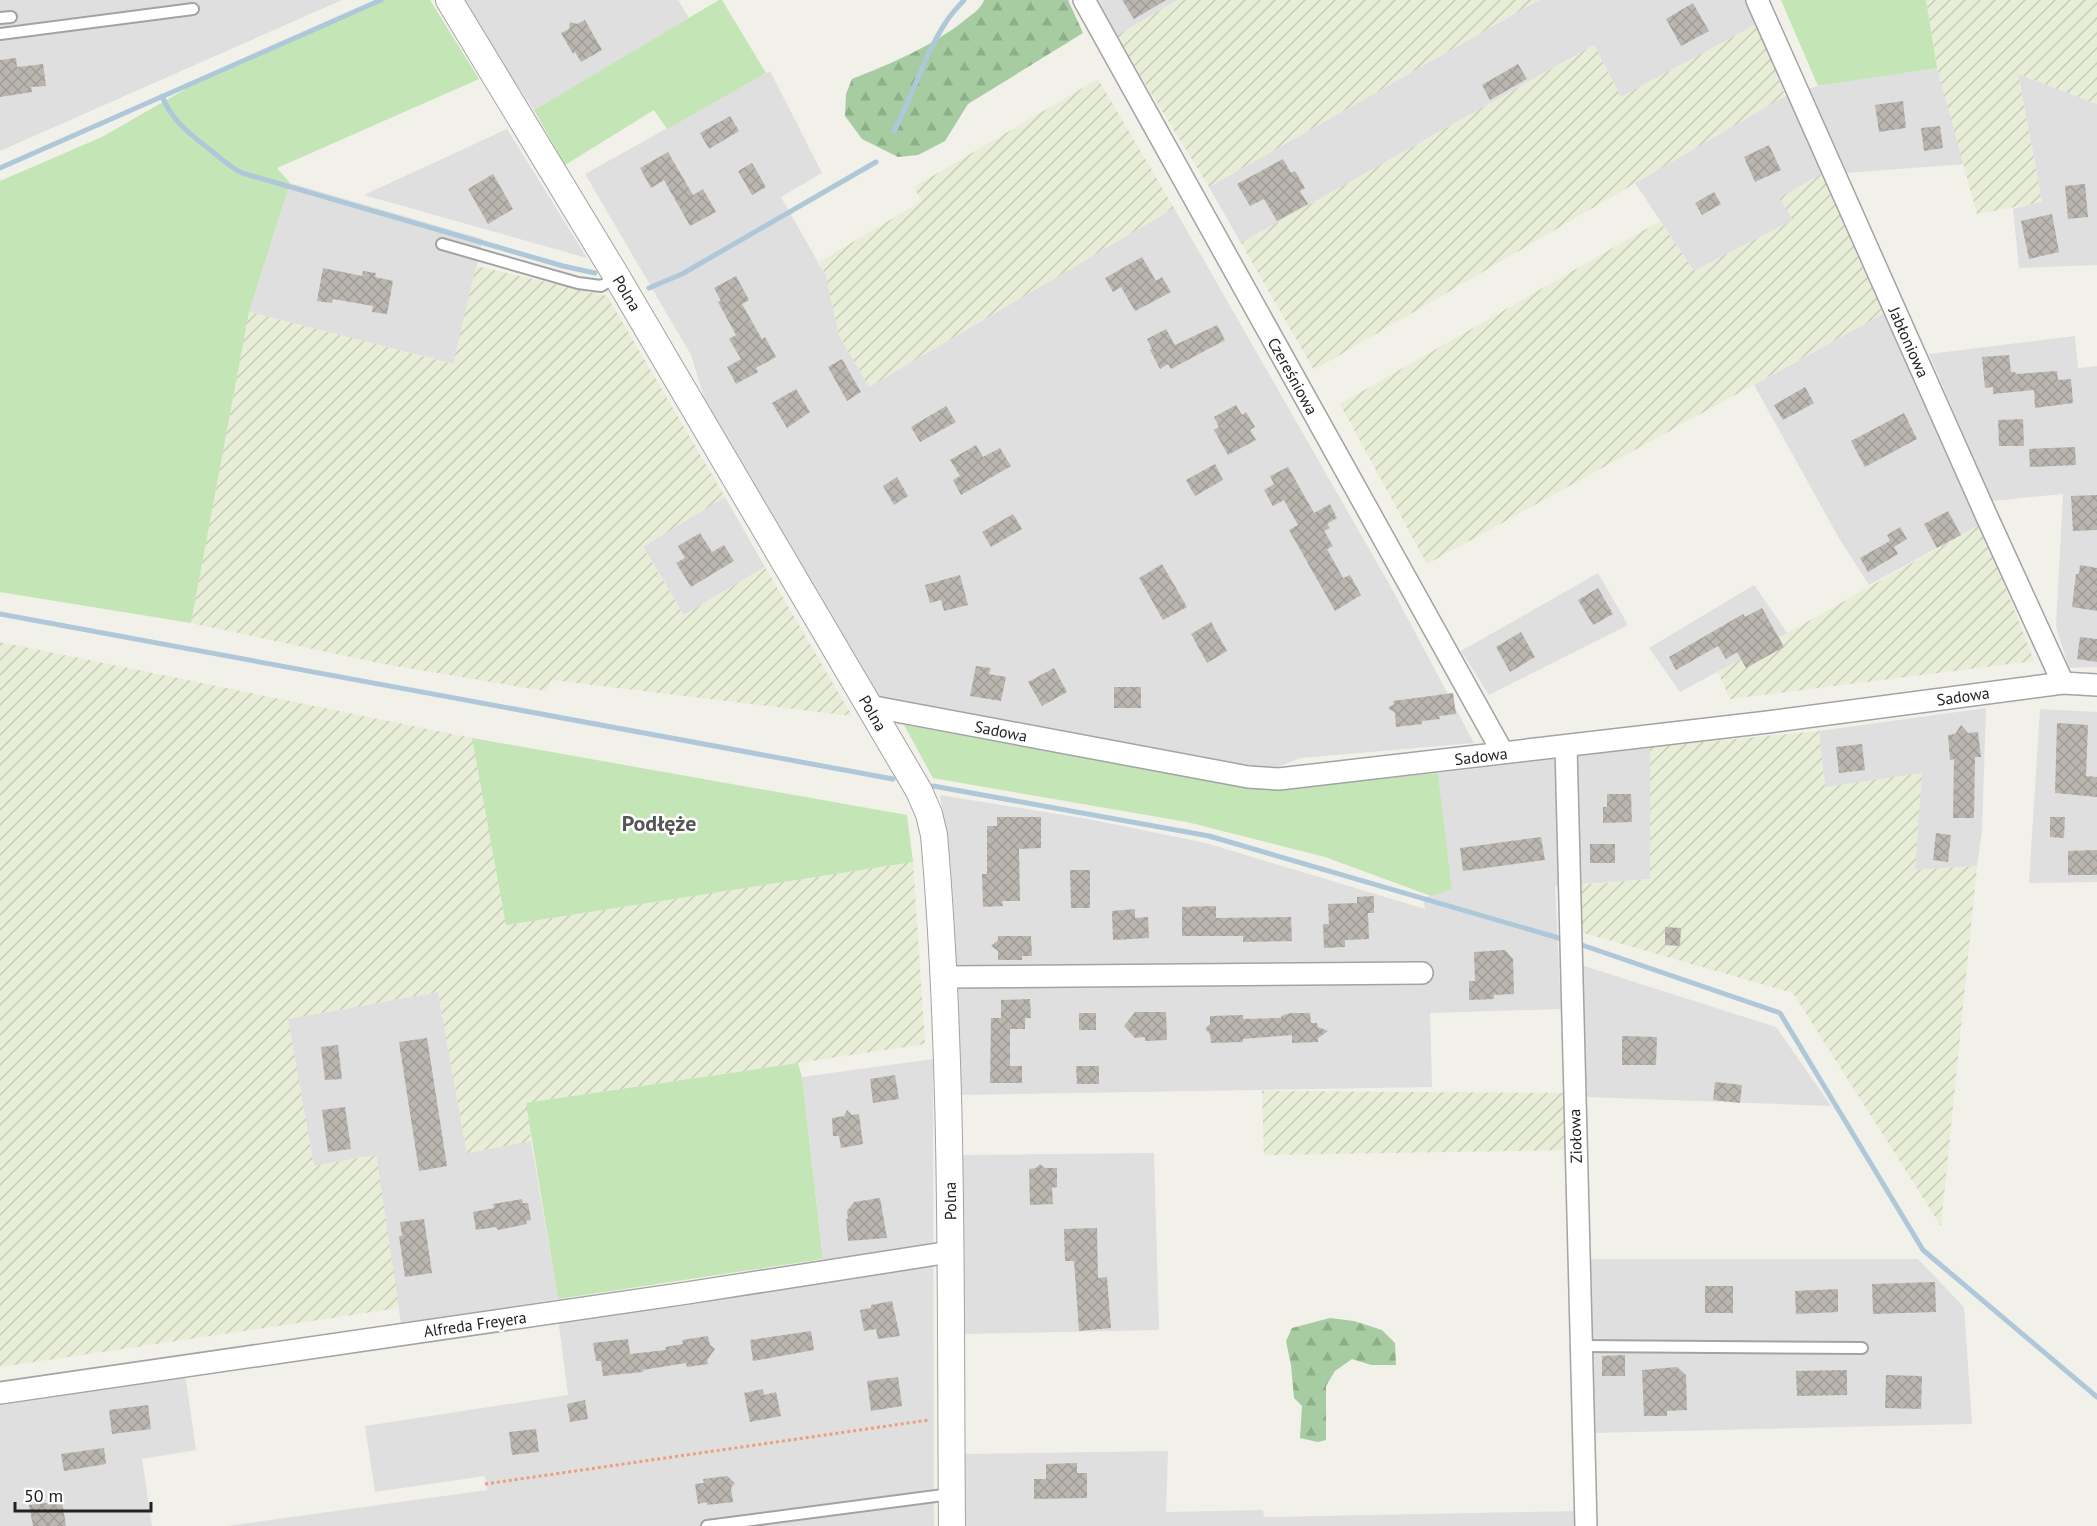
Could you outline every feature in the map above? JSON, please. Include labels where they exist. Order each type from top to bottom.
[{"type":"street","name":"Polna","points":[[449,0],[617,277],[919,791],[929,814],[934,835],[945,977],[952,1526]]},
{"type":"street","name":"Czereśniowa","points":[[1084,0],[1503,753]]},
{"type":"street","name":"Jabłoniowa","points":[[1757,0],[2063,683]]},
{"type":"street","name":"Sadowa","points":[[869,706],[1248,777],[1279,779],[1768,722],[2063,683],[2097,685]]},
{"type":"street","name":"Ziołowa","points":[[1566,746],[1586,1526]]},
{"type":"street","points":[[945,977],[1422,973]]},
{"type":"street","name":"Alfreda Freyera","points":[[0,1393],[687,1293],[950,1252]]},
{"type":"lane","points":[[0,34],[193,9]]},
{"type":"lane","points":[[442,244],[578,283],[601,286],[617,277]]},
{"type":"lane","points":[[1581,1346],[1862,1348]]},
{"type":"lane","points":[[707,1526],[952,1494]]},
{"type":"path","points":[[485,1484],[951,1416]]},
{"type":"shaded area","points":[[0,0],[342,0],[0,151]]},
{"type":"shaded area","points":[[464,0],[678,0],[689,18],[534,110],[478,28]]},
{"type":"shaded area","points":[[1095,0],[1178,0],[1116,36]]},
{"type":"shaded area","points":[[1539,0],[1748,0],[1759,23],[1621,97],[1594,45],[1241,243],[1209,187]]},
{"type":"shaded area","points":[[1937,68],[1965,164],[1846,173],[1825,172],[1793,220],[1694,271],[1635,183],[1785,96],[1818,86]]},
{"type":"shaded area","points":[[770,71],[822,173],[781,197],[826,276],[839,335],[869,387],[1174,208],[1392,589],[1474,743],[1301,758],[1267,771],[877,698],[708,411],[691,355],[585,174]]},
{"type":"shaded area","points":[[2018,74],[2097,104],[2097,265],[2019,268],[2013,209],[2042,201]]},
{"type":"shaded area","points":[[507,129],[587,258],[364,195]]},
{"type":"shaded area","points":[[290,183],[483,239],[454,364],[249,312]]},
{"type":"shaded area","points":[[1888,311],[1981,524],[1869,585],[1840,540],[1754,385]]},
{"type":"shaded area","points":[[2075,336],[2078,368],[2097,366],[2097,667],[2069,668],[2056,627],[2063,494],[1992,501],[1929,354]]},
{"type":"shaded area","points":[[725,497],[765,567],[684,615],[643,546]]},
{"type":"shaded area","points":[[1598,573],[1628,625],[1489,695],[1461,651]]},
{"type":"shaded area","points":[[1754,585],[1788,634],[1680,692],[1649,648]]},
{"type":"shaded area","points":[[1986,708],[1982,831],[1977,866],[1915,870],[1825,787],[1819,731]]},
{"type":"shaded area","points":[[2040,709],[2097,712],[2097,882],[2029,883]]},
{"type":"shaded area","points":[[1650,747],[1651,879],[1555,886],[1561,1009],[1430,1013],[1432,1087],[959,1095],[952,887],[940,795],[1088,819],[1206,843],[1425,909],[1423,898],[1452,889],[1438,773]]},
{"type":"shaded area","points":[[1581,965],[1776,1027],[1831,1106],[1587,1097]]},
{"type":"shaded area","points":[[438,992],[467,1153],[531,1141],[558,1299],[401,1324],[376,1155],[314,1166],[287,1019]]},
{"type":"shaded area","points":[[933,1059],[934,1526],[227,1526],[487,1490],[485,1476],[375,1492],[365,1426],[568,1395],[558,1318],[826,1283],[802,1077]]},
{"type":"shaded area","points":[[1154,1153],[1159,1330],[963,1334],[959,1155]]},
{"type":"shaded area","points":[[1587,1259],[1918,1259],[1964,1307],[1972,1424],[1594,1433]]},
{"type":"shaded area","points":[[185,1373],[196,1450],[142,1459],[152,1526],[0,1526],[0,1400]]},
{"type":"shaded area","points":[[1168,1451],[1166,1512],[1263,1510],[1264,1517],[1581,1511],[1582,1526],[963,1526],[963,1454]]},
{"type":"green space","points":[[380,0],[430,0],[479,79],[277,168],[290,183],[249,312],[191,623],[0,592],[0,181],[102,137],[208,76]]},
{"type":"green space","points":[[722,0],[766,73],[667,129],[654,110],[565,165],[534,110]]},
{"type":"green space","points":[[984,0],[1068,0],[1083,33],[968,104],[945,141],[918,155],[898,157],[862,139],[845,116],[846,94],[852,79],[939,38],[976,11]]},
{"type":"green space","points":[[1178,0],[1539,0],[1209,187],[1116,36]]},
{"type":"green space","points":[[1781,0],[1926,0],[1937,68],[1818,86]]},
{"type":"green space","points":[[1926,0],[2097,0],[2097,104],[2018,74],[2042,202],[1977,214],[1937,68]]},
{"type":"green space","points":[[1759,23],[1785,96],[1314,370],[1241,243],[1594,45],[1621,97]]},
{"type":"green space","points":[[1098,79],[1174,208],[869,387],[839,335],[826,276],[819,262],[922,201],[914,187]]},
{"type":"green space","points":[[1825,172],[1888,311],[1427,564],[1340,404],[1660,221],[1694,271],[1793,220],[1779,198]]},
{"type":"green space","points":[[476,266],[607,296],[725,497],[643,547],[684,615],[765,567],[852,716],[552,680],[546,691],[384,664],[191,623],[249,312],[453,364]]},
{"type":"green space","points":[[1981,524],[2034,661],[1730,699],[1718,672]]},
{"type":"green space","points":[[0,642],[472,738],[506,925],[913,862],[925,1044],[527,1103],[531,1141],[467,1153],[438,992],[288,1019],[314,1166],[376,1155],[399,1308],[0,1367]]},
{"type":"green space","points":[[904,725],[1264,790],[1438,773],[1452,889],[1431,896],[1325,857],[1187,822],[933,778]]},
{"type":"green space","points":[[1819,731],[1825,787],[1922,773],[1915,870],[1977,866],[1941,1226],[1793,993],[1577,931],[1580,885],[1650,879],[1650,747]]},
{"type":"green space","points":[[472,738],[907,815],[913,862],[506,925]]},
{"type":"green space","points":[[798,1063],[802,1077],[823,1259],[558,1299],[526,1103]]},
{"type":"green space","points":[[1262,1091],[1569,1093],[1567,1150],[1264,1155]]},
{"type":"green space","points":[[1330,1318],[1354,1321],[1382,1330],[1395,1343],[1396,1365],[1371,1365],[1352,1359],[1335,1371],[1326,1386],[1326,1440],[1318,1442],[1300,1438],[1302,1406],[1294,1398],[1286,1341],[1292,1328]]},
{"type":"building","points":[[1122,0],[1166,0],[1134,19]]},
{"type":"building","points":[[1693,3],[1709,31],[1681,46],[1666,19]]},
{"type":"building","points":[[585,20],[602,50],[581,62],[575,52],[573,54],[561,33],[569,29],[570,22],[577,24]]},
{"type":"building","points":[[16,58],[17,67],[43,64],[46,86],[31,87],[32,92],[0,97],[0,60]]},
{"type":"building","points":[[1518,64],[1527,79],[1490,100],[1482,85]]},
{"type":"building","points":[[1903,101],[1906,128],[1879,132],[1875,105]]},
{"type":"building","points":[[730,116],[739,131],[709,149],[700,133]]},
{"type":"building","points":[[1940,126],[1943,148],[1924,151],[1921,128]]},
{"type":"building","points":[[1769,145],[1781,170],[1755,182],[1744,157]]},
{"type":"building","points":[[668,152],[693,195],[703,189],[716,212],[690,226],[664,180],[651,188],[640,168]]},
{"type":"building","points":[[1283,159],[1291,173],[1295,171],[1305,188],[1300,191],[1308,204],[1277,221],[1264,199],[1250,206],[1237,184]]},
{"type":"building","points":[[752,163],[766,187],[752,195],[738,171]]},
{"type":"building","points":[[493,174],[513,209],[488,224],[468,189]]},
{"type":"building","points":[[2085,184],[2088,217],[2068,219],[2065,186]]},
{"type":"building","points":[[1714,192],[1721,204],[1702,215],[1695,203]]},
{"type":"building","points":[[2052,214],[2059,252],[2029,259],[2021,221]]},
{"type":"building","points":[[1142,257],[1156,281],[1162,277],[1171,292],[1135,311],[1121,287],[1113,292],[1105,278]]},
{"type":"building","points":[[323,268],[362,276],[363,271],[376,273],[375,277],[393,281],[387,314],[372,312],[373,306],[333,299],[332,303],[317,301]]},
{"type":"building","points":[[736,276],[749,300],[742,304],[762,339],[765,337],[776,357],[756,368],[758,372],[736,384],[727,367],[741,359],[729,339],[736,335],[718,302],[721,301],[714,288]]},
{"type":"building","points":[[1217,325],[1225,340],[1171,369],[1168,364],[1160,369],[1147,339],[1166,329],[1175,345]]},
{"type":"building","points":[[2009,355],[2011,372],[2016,374],[2057,371],[2058,380],[2071,379],[2073,403],[2035,408],[2034,390],[1993,394],[1993,387],[1985,388],[1982,357]]},
{"type":"building","points":[[842,359],[861,392],[847,401],[828,367]]},
{"type":"building","points":[[1805,387],[1814,403],[1783,420],[1774,405]]},
{"type":"building","points":[[796,389],[810,412],[787,428],[772,403]]},
{"type":"building","points":[[1236,405],[1242,415],[1246,412],[1255,427],[1250,430],[1256,440],[1228,455],[1214,430],[1219,427],[1214,417]]},
{"type":"building","points":[[946,406],[956,422],[920,442],[911,427]]},
{"type":"building","points":[[1904,413],[1917,439],[1865,467],[1851,441]]},
{"type":"building","points":[[2023,419],[2024,446],[1999,446],[1998,420]]},
{"type":"building","points":[[976,445],[983,457],[1000,448],[1011,466],[961,495],[953,480],[960,476],[950,460]]},
{"type":"building","points":[[2075,447],[2076,465],[2030,467],[2029,449]]},
{"type":"building","points":[[1215,464],[1223,480],[1195,496],[1186,480]]},
{"type":"building","points":[[1288,467],[1314,513],[1330,504],[1337,518],[1327,524],[1330,528],[1324,531],[1333,546],[1327,549],[1343,578],[1350,575],[1361,595],[1335,611],[1289,530],[1298,525],[1284,500],[1273,506],[1264,490],[1274,484],[1270,476]]},
{"type":"building","points":[[897,477],[908,496],[894,505],[883,486]]},
{"type":"building","points":[[2097,495],[2097,530],[2073,531],[2071,496]]},
{"type":"building","points":[[1948,511],[1961,535],[1937,548],[1924,524]]},
{"type":"building","points":[[1013,514],[1022,529],[991,547],[982,532]]},
{"type":"building","points":[[1900,527],[1907,539],[1894,547],[1898,554],[1868,572],[1860,558],[1890,541],[1887,535]]},
{"type":"building","points":[[700,533],[712,552],[724,545],[734,561],[691,587],[676,563],[685,558],[678,546]]},
{"type":"building","points":[[1162,564],[1187,607],[1163,620],[1139,578]]},
{"type":"building","points":[[2080,565],[2097,568],[2097,611],[2072,607],[2076,574],[2079,574]]},
{"type":"building","points":[[960,575],[968,605],[944,611],[941,600],[930,603],[925,585]]},
{"type":"building","points":[[1598,588],[1613,614],[1593,625],[1578,600]]},
{"type":"building","points":[[1762,608],[1784,647],[1746,668],[1737,652],[1726,659],[1718,646],[1676,670],[1669,657],[1743,614],[1745,617]]},
{"type":"building","points":[[1211,622],[1227,651],[1207,663],[1191,634]]},
{"type":"building","points":[[1521,632],[1535,657],[1510,672],[1496,647]]},
{"type":"building","points":[[2080,637],[2097,639],[2097,662],[2077,659]]},
{"type":"building","points":[[976,666],[991,668],[989,674],[1006,677],[1001,701],[970,696]]},
{"type":"building","points":[[1054,668],[1067,692],[1042,706],[1028,682]]},
{"type":"building","points":[[1114,687],[1141,687],[1141,708],[1114,708]]},
{"type":"building","points":[[1453,693],[1456,714],[1422,721],[1422,724],[1396,727],[1395,713],[1388,708],[1394,704],[1393,701]]},
{"type":"building","points":[[2057,723],[2088,725],[2086,776],[2097,777],[2097,797],[2055,793]]},
{"type":"building","points":[[1961,725],[1968,733],[1978,732],[1981,757],[1975,757],[1974,818],[1953,818],[1954,759],[1950,760],[1948,735],[1955,734]]},
{"type":"building","points":[[1862,744],[1865,770],[1839,773],[1836,747]]},
{"type":"building","points":[[1607,794],[1631,794],[1632,822],[1603,823],[1603,807],[1607,807]]},
{"type":"building","points":[[997,817],[1041,817],[1041,848],[1019,849],[1020,901],[1002,901],[1003,906],[983,907],[982,874],[987,874],[987,826],[997,826]]},
{"type":"building","points":[[2050,817],[2065,817],[2064,838],[2050,837]]},
{"type":"building","points":[[1936,833],[1951,835],[1948,862],[1933,860]]},
{"type":"building","points":[[1541,837],[1545,860],[1463,871],[1460,848]]},
{"type":"building","points":[[1590,844],[1615,844],[1615,863],[1590,863]]},
{"type":"building","points":[[2097,850],[2097,875],[2068,875],[2068,851]]},
{"type":"building","points":[[1070,870],[1090,870],[1090,908],[1071,908]]},
{"type":"building","points":[[1374,896],[1374,913],[1368,913],[1369,939],[1345,940],[1345,947],[1324,948],[1323,924],[1329,924],[1328,904],[1357,903],[1357,897]]},
{"type":"building","points":[[1216,906],[1216,918],[1291,917],[1292,941],[1243,942],[1243,936],[1182,936],[1182,907]]},
{"type":"building","points":[[1135,909],[1135,918],[1148,917],[1149,938],[1113,940],[1112,911]]},
{"type":"building","points":[[1665,927],[1681,928],[1680,946],[1665,945]]},
{"type":"building","points":[[998,936],[1031,936],[1032,956],[1022,956],[1022,960],[998,960],[998,951],[991,946],[998,940]]},
{"type":"building","points":[[1505,950],[1513,959],[1514,994],[1494,995],[1494,999],[1469,1000],[1469,981],[1475,981],[1474,952]]},
{"type":"building","points":[[1030,999],[1031,1018],[1025,1018],[1025,1029],[1010,1029],[1010,1066],[1022,1066],[1022,1083],[990,1083],[991,1018],[1001,1018],[1001,1000]]},
{"type":"building","points":[[1135,1012],[1166,1012],[1167,1040],[1145,1041],[1145,1037],[1135,1038],[1124,1026]]},
{"type":"building","points":[[1079,1013],[1096,1013],[1096,1030],[1079,1030]]},
{"type":"building","points":[[1291,1013],[1310,1013],[1311,1023],[1317,1023],[1318,1027],[1328,1031],[1318,1038],[1318,1042],[1292,1043],[1292,1035],[1243,1039],[1243,1042],[1211,1043],[1210,1034],[1205,1029],[1210,1024],[1210,1016],[1243,1015],[1243,1019],[1281,1018]]},
{"type":"building","points":[[1622,1036],[1657,1037],[1656,1065],[1622,1065]]},
{"type":"building","points":[[427,1038],[447,1166],[419,1171],[399,1042]]},
{"type":"building","points":[[338,1045],[342,1079],[325,1080],[321,1047]]},
{"type":"building","points":[[1076,1066],[1099,1066],[1099,1084],[1077,1084]]},
{"type":"building","points":[[895,1075],[899,1099],[873,1103],[870,1079]]},
{"type":"building","points":[[1715,1082],[1742,1085],[1740,1103],[1713,1100]]},
{"type":"building","points":[[345,1107],[351,1149],[328,1152],[322,1110]]},
{"type":"building","points":[[847,1110],[852,1115],[859,1114],[863,1144],[841,1148],[839,1136],[833,1136],[832,1118],[844,1116]]},
{"type":"building","points":[[1040,1164],[1045,1168],[1057,1168],[1057,1187],[1052,1188],[1053,1204],[1030,1205],[1029,1169],[1036,1168]]},
{"type":"building","points":[[880,1198],[887,1238],[848,1241],[847,1211],[854,1202]]},
{"type":"building","points":[[522,1199],[523,1203],[528,1203],[531,1220],[526,1221],[527,1224],[498,1230],[496,1227],[476,1230],[473,1212],[494,1208],[493,1204]]},
{"type":"building","points":[[424,1219],[432,1273],[405,1277],[399,1236],[402,1236],[400,1222]]},
{"type":"building","points":[[1097,1228],[1098,1278],[1107,1277],[1111,1328],[1079,1331],[1074,1261],[1065,1261],[1064,1229]]},
{"type":"building","points":[[1935,1282],[1936,1312],[1873,1314],[1872,1284]]},
{"type":"building","points":[[1705,1286],[1733,1286],[1733,1313],[1705,1313]]},
{"type":"building","points":[[1838,1289],[1838,1312],[1796,1314],[1795,1291]]},
{"type":"building","points":[[892,1301],[900,1336],[878,1339],[876,1329],[864,1331],[860,1310],[871,1308],[871,1305]]},
{"type":"building","points":[[811,1331],[814,1350],[753,1361],[750,1340]]},
{"type":"building","points":[[708,1336],[710,1345],[715,1349],[707,1360],[708,1364],[687,1367],[686,1363],[643,1370],[643,1372],[603,1376],[601,1361],[596,1361],[593,1343],[628,1339],[630,1354],[666,1350],[665,1347],[683,1344],[682,1340]]},
{"type":"building","points":[[1625,1355],[1625,1376],[1602,1376],[1602,1356]]},
{"type":"building","points":[[1677,1367],[1686,1375],[1687,1410],[1667,1411],[1667,1416],[1644,1416],[1642,1370]]},
{"type":"building","points":[[1847,1370],[1847,1395],[1797,1396],[1796,1371]]},
{"type":"building","points":[[1886,1375],[1922,1376],[1921,1409],[1885,1408]]},
{"type":"building","points":[[898,1377],[902,1406],[871,1411],[867,1381]]},
{"type":"building","points":[[763,1389],[764,1395],[776,1392],[781,1416],[750,1422],[744,1393]]},
{"type":"building","points":[[585,1400],[588,1419],[570,1422],[567,1404]]},
{"type":"building","points":[[148,1405],[151,1429],[112,1434],[109,1410]]},
{"type":"building","points":[[536,1429],[539,1452],[512,1455],[509,1432]]},
{"type":"building","points":[[104,1448],[106,1464],[64,1471],[61,1454]]},
{"type":"building","points":[[1077,1463],[1077,1473],[1087,1473],[1087,1498],[1034,1499],[1034,1479],[1046,1479],[1046,1464]]},
{"type":"building","points":[[727,1476],[735,1483],[731,1488],[733,1502],[698,1504],[695,1484],[704,1483],[703,1479]]},
{"type":"building","points":[[62,1501],[66,1526],[33,1526],[29,1505]]},
{"type":"waterway","points":[[0,168],[381,0]]},
{"type":"waterway","points":[[894,131],[938,35],[964,0]]},
{"type":"waterway","points":[[162,96],[171,113],[184,128],[227,164],[242,173],[563,266],[595,273]]},
{"type":"waterway","points":[[649,288],[682,274],[876,162]]},
{"type":"waterway","points":[[0,614],[893,779]]},
{"type":"waterway","points":[[933,786],[1209,836],[1562,939]]},
{"type":"waterway","points":[[1579,944],[1780,1013],[1923,1250],[2097,1397]]},
{"type":"district","name":"Podłęże","points":[[659,823]]}]
